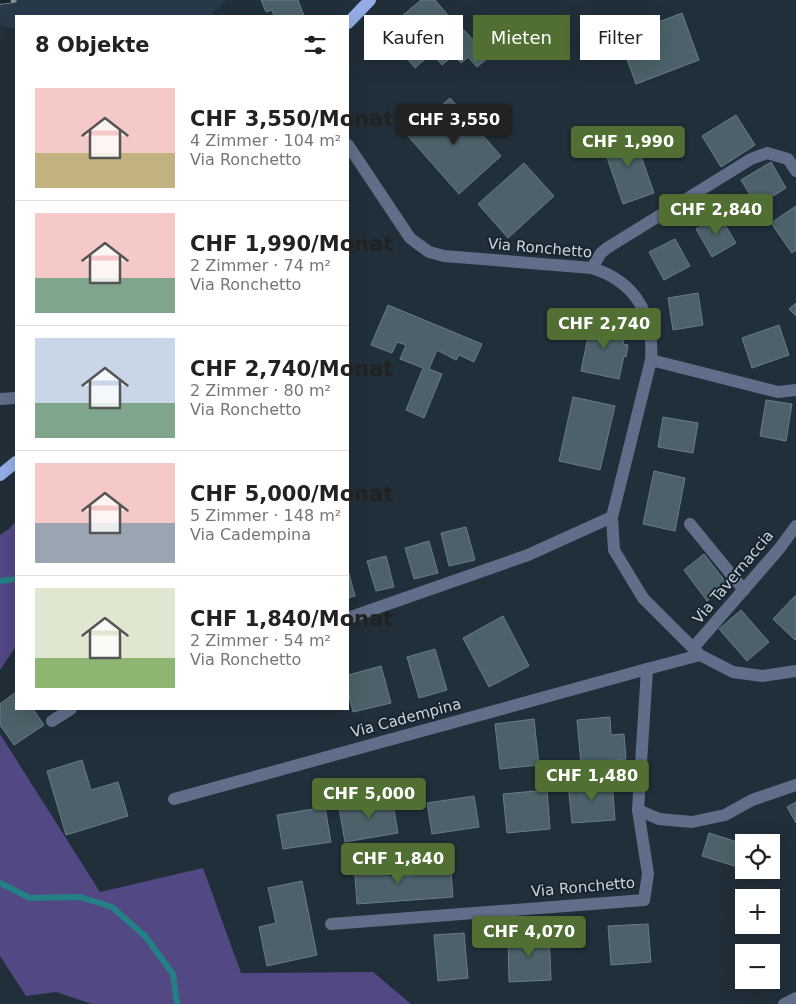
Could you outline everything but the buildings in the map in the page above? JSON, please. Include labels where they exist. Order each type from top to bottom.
[{"type":"main road","points":[[349,22],[370,0]]},
{"type":"main road","points":[[0,475],[15,463]]},
{"type":"street","name":"Via Ronchetto","points":[[349,146],[410,238],[429,252],[444,256],[592,268],[606,273],[624,284],[635,296],[651,329],[651,360],[612,517],[614,550],[643,598],[697,651],[733,672],[762,676],[796,671]]},
{"type":"street","points":[[592,268],[601,253],[607,248],[767,152],[788,159],[796,171]]},
{"type":"street","points":[[651,360],[778,392],[796,390]]},
{"type":"street","points":[[0,399],[15,398]]},
{"type":"street","points":[[349,618],[528,555],[612,517]]},
{"type":"street","points":[[690,524],[744,590]]},
{"type":"street","name":"Via Tavernaccia","points":[[697,651],[796,526]]},
{"type":"street","points":[[647,669],[697,651]]},
{"type":"street","name":"Via Ronchetto","points":[[331,924],[644,900],[648,874],[638,810],[647,669]]},
{"type":"street","name":"Via Cadempina","points":[[174,799],[647,669]]},
{"type":"street","points":[[52,721],[69,710]]},
{"type":"street","points":[[638,810],[659,819],[692,822],[725,815],[752,800],[796,785]]},
{"type":"street","points":[[784,1004],[796,998]]},
{"type":"shaded area","points":[[0,0],[227,0],[210,15],[15,15],[15,29],[0,26]]},
{"type":"shaded area","points":[[15,522],[15,648],[0,670],[0,535]]},
{"type":"shaded area","points":[[0,734],[100,892],[203,868],[241,973],[373,972],[411,1004],[92,1004],[56,992],[26,996],[0,956]]},
{"type":"waterway","points":[[0,581],[15,579]]},
{"type":"waterway","points":[[0,883],[30,898],[80,897],[112,907],[145,936],[173,974],[177,1004]]},
{"type":"railway","points":[[0,2],[14,0]]}]
